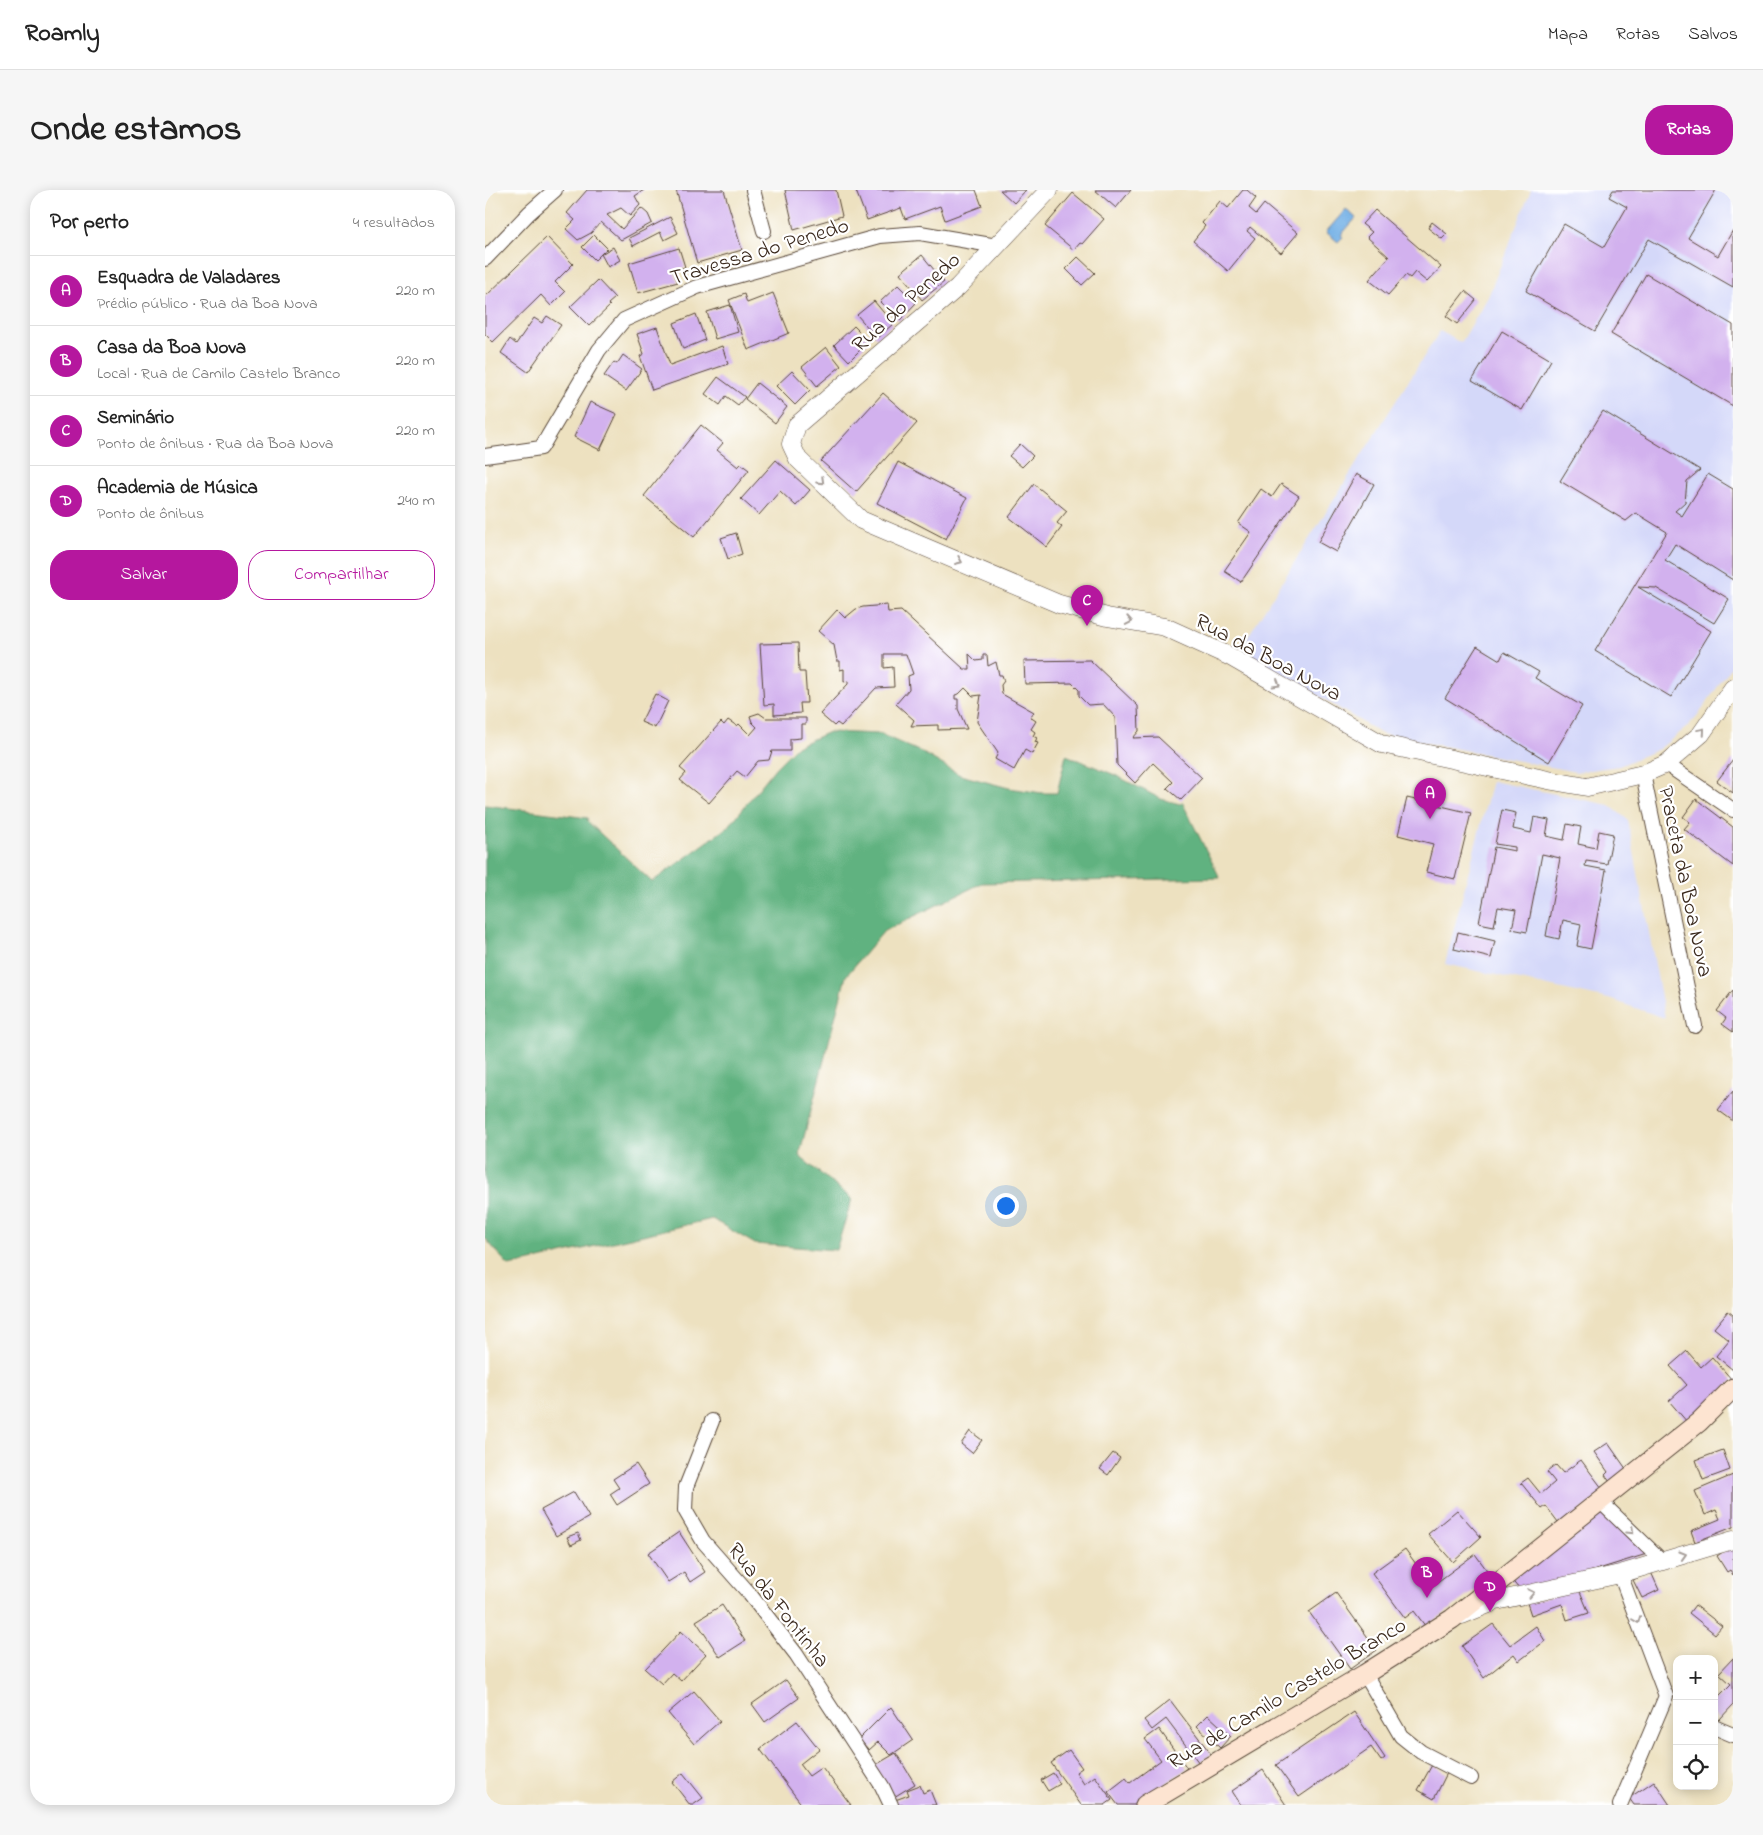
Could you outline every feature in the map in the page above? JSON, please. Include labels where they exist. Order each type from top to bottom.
[{"type":"main road","name":"Rua de Camilo Castelo Branco","points":[[1145,1805],[1365,1674],[1452,1619],[1699,1422],[1733,1388]]},
{"type":"street","points":[[485,259],[529,212],[555,190]]},
{"type":"street","points":[[753,190],[764,231]]},
{"type":"street","name":"Rua do Penedo","points":[[791,444],[797,425],[958,287],[1049,190]]},
{"type":"street","name":"Travessa do Penedo","points":[[485,456],[541,448],[599,350],[624,320],[697,287],[880,236],[921,233],[997,246]]},
{"type":"street","name":"Rua da Boa Nova","points":[[791,444],[797,459],[861,520],[1059,604],[1107,617],[1165,627],[1229,656],[1382,744],[1587,787],[1643,774],[1667,764],[1701,734],[1733,688]]},
{"type":"street","points":[[1667,764],[1733,810]]},
{"type":"street","name":"Praceta da Boa Nova","points":[[1643,774],[1695,1026]]},
{"type":"street","name":"Rua da Fontinha","points":[[712,1421],[686,1487],[685,1510],[703,1541],[748,1592],[796,1654],[882,1786],[891,1805]]},
{"type":"street","points":[[1601,1502],[1662,1561]]},
{"type":"street","points":[[1452,1619],[1496,1601],[1620,1574],[1733,1540]]},
{"type":"street","points":[[1620,1574],[1666,1696],[1673,1702]]},
{"type":"street","points":[[1365,1674],[1401,1736],[1421,1752],[1471,1778]]},
{"type":"street","points":[[1620,1805],[1666,1696]]},
{"type":"street","points":[[1718,1729],[1733,1735]]},
{"type":"shaded area","points":[[1531,190],[1733,190],[1733,665],[1697,716],[1686,728],[1659,749],[1619,766],[1576,772],[1382,734],[1240,649],[1440,331],[1461,343],[1488,297]]},
{"type":"shaded area","points":[[1492,781],[1609,805],[1628,820],[1665,1018],[1609,999],[1445,964]]},
{"type":"green space","points":[[829,732],[880,734],[921,752],[960,775],[1009,788],[1042,793],[1057,793],[1066,755],[1115,775],[1161,799],[1180,804],[1182,802],[1220,878],[982,883],[884,931],[846,976],[799,1156],[852,1199],[836,1250],[755,1244],[712,1219],[509,1266],[485,1238],[485,805],[588,818],[587,821],[652,882],[729,826],[776,767],[797,746]]},
{"type":"water","points":[[1346,209],[1356,218],[1341,235],[1343,237],[1338,242],[1326,232]]},
{"type":"building","points":[[587,190],[644,190],[635,196],[640,205],[630,216],[621,208],[607,215],[622,229],[641,208],[648,214],[652,223],[621,240],[601,222],[591,233],[578,240],[566,229],[575,220],[567,213]]},
{"type":"building","points":[[676,190],[724,190],[742,250],[697,263]]},
{"type":"building","points":[[785,190],[836,190],[842,216],[794,230]]},
{"type":"building","points":[[976,190],[982,206],[945,220],[940,206],[905,219],[901,208],[867,220],[856,191]]},
{"type":"building","points":[[1000,190],[1026,190],[1014,203]]},
{"type":"building","points":[[1095,190],[1131,190],[1116,208]]},
{"type":"building","points":[[1243,190],[1247,190],[1256,198],[1249,208],[1256,214],[1264,204],[1298,233],[1281,253],[1250,227],[1247,231],[1255,238],[1228,271],[1193,241],[1205,226],[1202,223],[1220,201],[1228,208]]},
{"type":"building","points":[[1613,190],[1716,190],[1688,238],[1718,256],[1733,230],[1733,287],[1649,239],[1595,331],[1526,291],[1564,224],[1604,247],[1627,207],[1609,197]]},
{"type":"building","points":[[1073,193],[1104,219],[1082,244],[1080,243],[1074,250],[1045,226]]},
{"type":"building","points":[[1375,210],[1441,267],[1427,282],[1415,272],[1410,278],[1406,275],[1388,295],[1369,280],[1389,257],[1367,237],[1372,232],[1362,224]]},
{"type":"building","points":[[670,217],[678,233],[664,240],[660,232],[633,246],[629,238]]},
{"type":"building","points":[[1432,222],[1447,234],[1442,239],[1428,228]]},
{"type":"building","points":[[594,235],[607,248],[595,260],[582,247]]},
{"type":"building","points":[[547,237],[573,264],[555,282],[565,292],[551,306],[541,295],[493,342],[485,334],[485,297]]},
{"type":"building","points":[[613,247],[620,260],[608,267],[601,254]]},
{"type":"building","points":[[679,248],[685,267],[674,271],[678,282],[638,293],[629,263]]},
{"type":"building","points":[[922,255],[944,282],[922,300],[900,273]]},
{"type":"building","points":[[1078,257],[1095,273],[1082,285],[1066,269]]},
{"type":"building","points":[[1646,274],[1733,325],[1733,406],[1611,334]]},
{"type":"building","points":[[598,280],[615,298],[608,304],[610,306],[589,326],[570,307]]},
{"type":"building","points":[[898,285],[916,303],[899,321],[880,302]]},
{"type":"building","points":[[1465,291],[1476,300],[1457,324],[1446,316]]},
{"type":"building","points":[[773,293],[789,333],[748,350],[729,300],[744,294],[747,303]]},
{"type":"building","points":[[874,301],[893,324],[877,338],[857,315]]},
{"type":"building","points":[[730,305],[738,332],[715,339],[707,312]]},
{"type":"building","points":[[696,314],[705,340],[683,349],[674,323]]},
{"type":"building","points":[[547,316],[561,325],[528,372],[501,353],[510,339],[516,344],[534,318],[542,323]]},
{"type":"building","points":[[854,326],[869,341],[849,361],[834,345]]},
{"type":"building","points":[[657,327],[670,365],[722,346],[728,364],[652,390],[640,356],[644,354],[637,334]]},
{"type":"building","points":[[1502,331],[1551,360],[1522,410],[1472,381]]},
{"type":"building","points":[[826,347],[841,366],[817,386],[802,367]]},
{"type":"building","points":[[623,355],[642,369],[626,391],[604,376],[614,362],[617,364]]},
{"type":"building","points":[[792,371],[810,390],[795,405],[776,386]]},
{"type":"building","points":[[718,377],[745,397],[738,405],[726,396],[720,405],[705,394]]},
{"type":"building","points":[[757,383],[787,407],[775,423],[745,399]]},
{"type":"building","points":[[883,393],[917,423],[856,492],[821,461]]},
{"type":"building","points":[[590,402],[617,414],[600,450],[574,437]]},
{"type":"building","points":[[1603,411],[1700,470],[1687,481],[1685,502],[1675,511],[1682,516],[1708,474],[1733,489],[1733,580],[1675,544],[1665,560],[1729,599],[1714,623],[1656,588],[1638,587],[1711,631],[1671,697],[1595,651],[1667,532],[1636,513],[1626,521],[1560,481]]},
{"type":"building","points":[[701,425],[723,443],[717,450],[738,467],[741,464],[749,470],[694,537],[644,496]]},
{"type":"building","points":[[1020,444],[1033,456],[1022,467],[1009,456]]},
{"type":"building","points":[[776,460],[810,490],[796,506],[780,491],[759,515],[741,499]]},
{"type":"building","points":[[898,462],[967,498],[946,539],[877,503]]},
{"type":"building","points":[[1356,474],[1374,484],[1336,552],[1318,542]]},
{"type":"building","points":[[1034,484],[1067,511],[1057,523],[1062,527],[1047,547],[1009,517]]},
{"type":"building","points":[[1281,484],[1299,496],[1241,582],[1224,571],[1251,532],[1238,523],[1261,489],[1272,497]]},
{"type":"building","points":[[736,533],[742,554],[728,559],[721,538]]},
{"type":"building","points":[[887,605],[888,612],[901,611],[964,669],[970,669],[969,654],[976,661],[983,660],[983,655],[987,655],[988,666],[996,662],[999,675],[1002,675],[1004,681],[1001,685],[1002,694],[1034,712],[1030,717],[1036,721],[1031,729],[1035,732],[1033,736],[1037,738],[1035,742],[1038,743],[1032,754],[1025,750],[1014,770],[995,759],[998,753],[977,722],[981,695],[973,696],[965,688],[955,695],[955,699],[958,699],[958,709],[967,729],[938,730],[938,725],[911,726],[914,720],[896,704],[909,689],[908,676],[913,674],[906,654],[884,654],[884,668],[893,667],[894,687],[876,688],[841,726],[837,723],[834,726],[820,714],[848,684],[848,681],[844,682],[844,669],[840,670],[840,661],[837,661],[834,645],[818,631],[837,610],[845,618],[856,609]]},
{"type":"building","points":[[798,643],[799,672],[805,672],[807,703],[800,703],[801,713],[774,715],[774,704],[764,705],[760,644]]},
{"type":"building","points":[[1477,646],[1500,660],[1504,652],[1539,672],[1535,678],[1582,706],[1549,762],[1445,698]]},
{"type":"building","points":[[1090,660],[1138,706],[1139,731],[1133,738],[1158,737],[1202,778],[1181,800],[1167,788],[1173,782],[1153,763],[1135,783],[1117,765],[1115,717],[1103,704],[1088,705],[1079,696],[1079,690],[1072,683],[1025,684],[1024,661]]},
{"type":"building","points":[[655,694],[668,701],[655,728],[641,722]]},
{"type":"building","points":[[759,713],[766,718],[806,718],[806,724],[801,724],[801,738],[790,739],[790,751],[772,751],[769,760],[758,761],[745,777],[737,771],[709,803],[680,780],[686,773],[680,768],[721,722],[724,725],[728,720],[737,726],[739,724],[750,735],[757,727],[752,722],[750,716]]},
{"type":"building","points":[[1733,760],[1733,793],[1717,781]]},
{"type":"building","points":[[1407,798],[1471,813],[1455,879],[1426,872],[1433,844],[1398,835]]},
{"type":"building","points":[[1696,799],[1733,827],[1733,866],[1684,829],[1690,822],[1683,817]]},
{"type":"building","points":[[1502,810],[1516,813],[1513,829],[1531,833],[1534,817],[1549,820],[1546,836],[1564,840],[1567,824],[1581,827],[1578,844],[1596,848],[1599,831],[1613,834],[1607,864],[1586,861],[1585,866],[1606,870],[1591,949],[1577,946],[1581,924],[1563,920],[1559,939],[1546,936],[1560,858],[1542,854],[1527,932],[1512,929],[1516,910],[1498,907],[1494,926],[1479,923],[1494,847],[1515,851],[1515,847],[1495,844]]},
{"type":"building","points":[[1458,932],[1495,941],[1491,958],[1454,949]]},
{"type":"building","points":[[1733,990],[1733,1032],[1722,1024],[1726,1018],[1717,1011]]},
{"type":"building","points":[[1733,1091],[1733,1121],[1718,1110]]},
{"type":"building","points":[[1728,1311],[1733,1315],[1733,1370],[1716,1356],[1729,1340],[1714,1328]]},
{"type":"building","points":[[1687,1351],[1701,1367],[1712,1357],[1733,1381],[1688,1423],[1669,1401],[1687,1385],[1670,1366]]},
{"type":"building","points":[[970,1431],[982,1440],[972,1453],[961,1444]]},
{"type":"building","points":[[1608,1443],[1629,1473],[1612,1485],[1605,1475],[1608,1472],[1594,1452]]},
{"type":"building","points":[[1723,1450],[1730,1470],[1703,1480],[1696,1460]]},
{"type":"building","points":[[1113,1453],[1120,1458],[1108,1475],[1100,1469]]},
{"type":"building","points":[[1581,1460],[1605,1492],[1561,1526],[1546,1506],[1542,1509],[1521,1483],[1528,1478],[1541,1494],[1555,1482],[1547,1472],[1556,1465],[1563,1473]]},
{"type":"building","points":[[636,1464],[649,1484],[617,1505],[610,1494],[619,1488],[613,1479]]},
{"type":"building","points":[[1733,1475],[1733,1527],[1695,1542],[1691,1531],[1720,1519],[1716,1510],[1705,1515],[1695,1491]]},
{"type":"building","points":[[574,1492],[589,1517],[556,1536],[541,1510]]},
{"type":"building","points":[[1457,1510],[1481,1537],[1453,1562],[1428,1534]]},
{"type":"building","points":[[1603,1511],[1650,1553],[1522,1593],[1511,1579]]},
{"type":"building","points":[[679,1532],[705,1572],[690,1582],[684,1572],[668,1582],[648,1553]]},
{"type":"building","points":[[578,1533],[581,1540],[571,1545],[567,1537]]},
{"type":"building","points":[[1733,1545],[1733,1575],[1730,1570],[1727,1572],[1717,1556]]},
{"type":"building","points":[[1405,1549],[1432,1586],[1475,1554],[1492,1577],[1426,1627],[1414,1611],[1405,1618],[1372,1573]]},
{"type":"building","points":[[1651,1572],[1659,1590],[1642,1598],[1633,1580]]},
{"type":"building","points":[[1579,1589],[1589,1613],[1567,1620],[1562,1604],[1531,1615],[1527,1603]]},
{"type":"building","points":[[1336,1593],[1377,1650],[1350,1669],[1309,1612]]},
{"type":"building","points":[[722,1605],[745,1641],[720,1657],[696,1621]]},
{"type":"building","points":[[1695,1605],[1722,1626],[1715,1634],[1689,1613]]},
{"type":"building","points":[[1493,1624],[1510,1645],[1536,1626],[1545,1641],[1519,1661],[1514,1654],[1484,1678],[1462,1646]]},
{"type":"building","points":[[681,1631],[706,1654],[681,1681],[672,1673],[662,1684],[645,1669]]},
{"type":"building","points":[[1733,1658],[1733,1705],[1719,1720],[1718,1697],[1731,1684],[1719,1673]]},
{"type":"building","points":[[786,1680],[799,1698],[765,1722],[752,1704]]},
{"type":"building","points":[[694,1691],[720,1721],[694,1744],[668,1713]]},
{"type":"building","points":[[1170,1700],[1211,1754],[1199,1763],[1166,1719],[1152,1730],[1144,1720]]},
{"type":"building","points":[[891,1707],[913,1740],[891,1755],[878,1742],[869,1750],[859,1739]]},
{"type":"building","points":[[1354,1712],[1385,1758],[1381,1761],[1371,1747],[1299,1797],[1276,1765]]},
{"type":"building","points":[[1208,1715],[1231,1736],[1220,1748],[1197,1726]]},
{"type":"building","points":[[797,1721],[819,1749],[800,1764],[809,1776],[822,1767],[851,1805],[802,1805],[760,1749]]},
{"type":"building","points":[[1159,1729],[1187,1768],[1137,1805],[1118,1805],[1108,1792],[1126,1778],[1130,1783],[1161,1760],[1145,1739]]},
{"type":"building","points":[[1069,1750],[1082,1768],[1076,1772],[1084,1784],[1095,1776],[1112,1800],[1105,1805],[1081,1805],[1051,1763]]},
{"type":"building","points":[[896,1753],[915,1784],[894,1797],[874,1766]]},
{"type":"building","points":[[1432,1765],[1447,1773],[1434,1799],[1418,1790]]},
{"type":"building","points":[[1263,1770],[1286,1805],[1241,1805],[1232,1791]]},
{"type":"building","points":[[683,1773],[703,1798],[693,1805],[690,1805],[672,1782]]},
{"type":"building","points":[[1053,1773],[1060,1784],[1048,1791],[1041,1780]]},
{"type":"building","points":[[1654,1781],[1670,1805],[1634,1805],[1629,1798]]},
{"type":"building","points":[[920,1785],[923,1793],[930,1790],[936,1805],[897,1805],[895,1800],[909,1795],[907,1790]]},
{"type":"place","name":"Seminário","points":[[1087,626]]},
{"type":"place","name":"Esquadra de Valadares","points":[[1430,819]]},
{"type":"place","name":"Casa da Boa Nova","points":[[1427,1598]]},
{"type":"place","name":"Academia de Música","points":[[1490,1612]]}]
